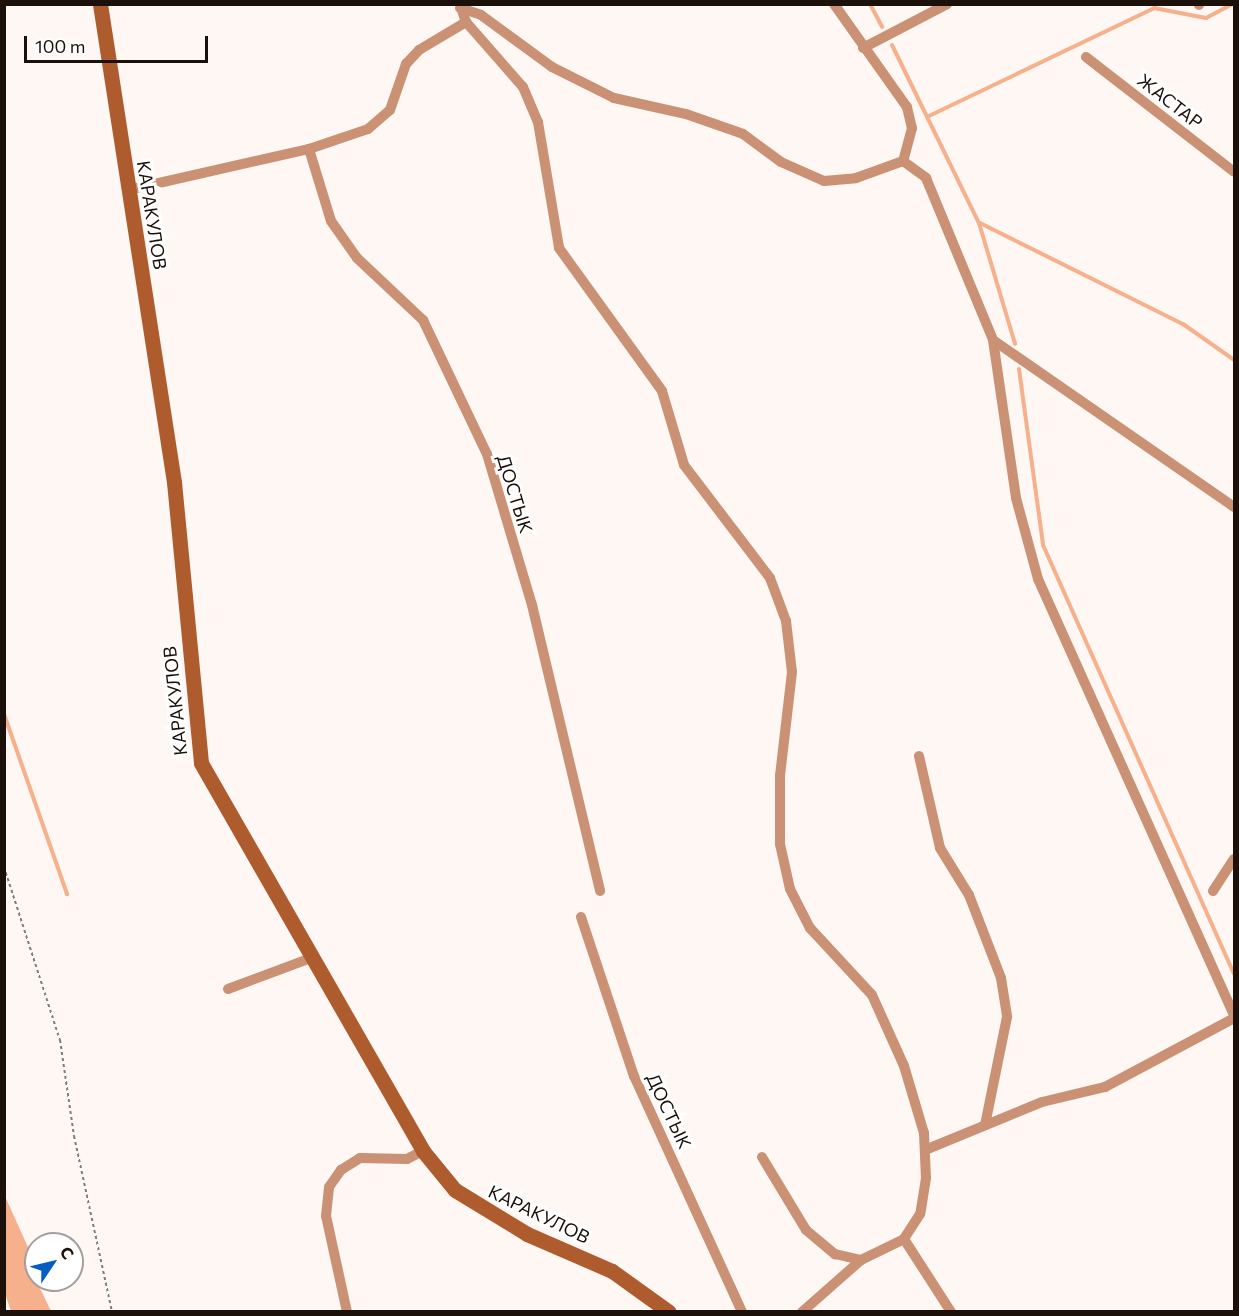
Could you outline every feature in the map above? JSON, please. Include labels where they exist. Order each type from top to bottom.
[{"type":"main road","name":"КАРАКУЛОВ","points":[[100,4],[174,482],[201,763],[423,1151],[455,1190],[480,1209],[612,1271],[669,1311]]},
{"type":"street","points":[[834,4],[907,107],[912,128],[903,161]]},
{"type":"street","points":[[863,48],[947,4]]},
{"type":"street","points":[[460,6],[481,15],[552,67],[614,98],[686,114],[743,134],[781,162],[824,181],[856,178],[903,161]]},
{"type":"street","points":[[460,6],[466,22],[523,87],[538,122],[559,248],[662,391],[684,465],[770,578],[786,621],[792,672],[780,821],[790,889],[810,928],[872,995],[904,1066],[925,1150],[920,1214],[904,1239],[861,1260],[802,1311]]},
{"type":"street","points":[[128,190],[309,149],[368,129],[390,110],[406,64],[419,50],[466,22]]},
{"type":"street","name":"ЖАСТАР","points":[[1086,57],[1234,172]]},
{"type":"street","name":"ДОСТЫК","points":[[309,149],[332,221],[357,258],[423,320],[487,454],[531,605],[600,891]]},
{"type":"street","points":[[903,161],[931,189],[993,340],[1016,498],[1038,579],[1234,1017],[1105,1087],[1042,1102],[925,1150]]},
{"type":"street","points":[[993,340],[1234,507]]},
{"type":"street","points":[[919,756],[940,848],[969,895],[1001,978],[1007,1017],[985,1125]]},
{"type":"street","points":[[1213,891],[1234,859]]},
{"type":"street","name":"ДОСТЫК","points":[[581,917],[634,1076],[742,1311]]},
{"type":"street","points":[[228,989],[311,958]]},
{"type":"street","points":[[347,1311],[326,1216],[328,1187],[341,1170],[360,1158],[407,1159],[423,1151]]},
{"type":"street","points":[[762,1157],[806,1230],[835,1254],[861,1260]]},
{"type":"street","points":[[904,1239],[951,1311]]},
{"type":"path","points":[[4,867],[60,1040],[74,1136],[112,1311]]},
{"type":"shaded area","points":[[4,1194],[24,1238],[24,1292],[42,1292],[51,1311],[11,1311],[4,1291]]},
{"type":"waterway","points":[[870,4],[882,27]]},
{"type":"waterway","points":[[929,116],[1154,8],[1206,18],[1232,4]]},
{"type":"waterway","points":[[892,45],[979,223],[1015,344]]},
{"type":"waterway","points":[[980,223],[1183,324],[1234,360]]},
{"type":"waterway","points":[[1019,369],[1043,545],[1234,973]]},
{"type":"waterway","points":[[4,714],[67,894]]}]
